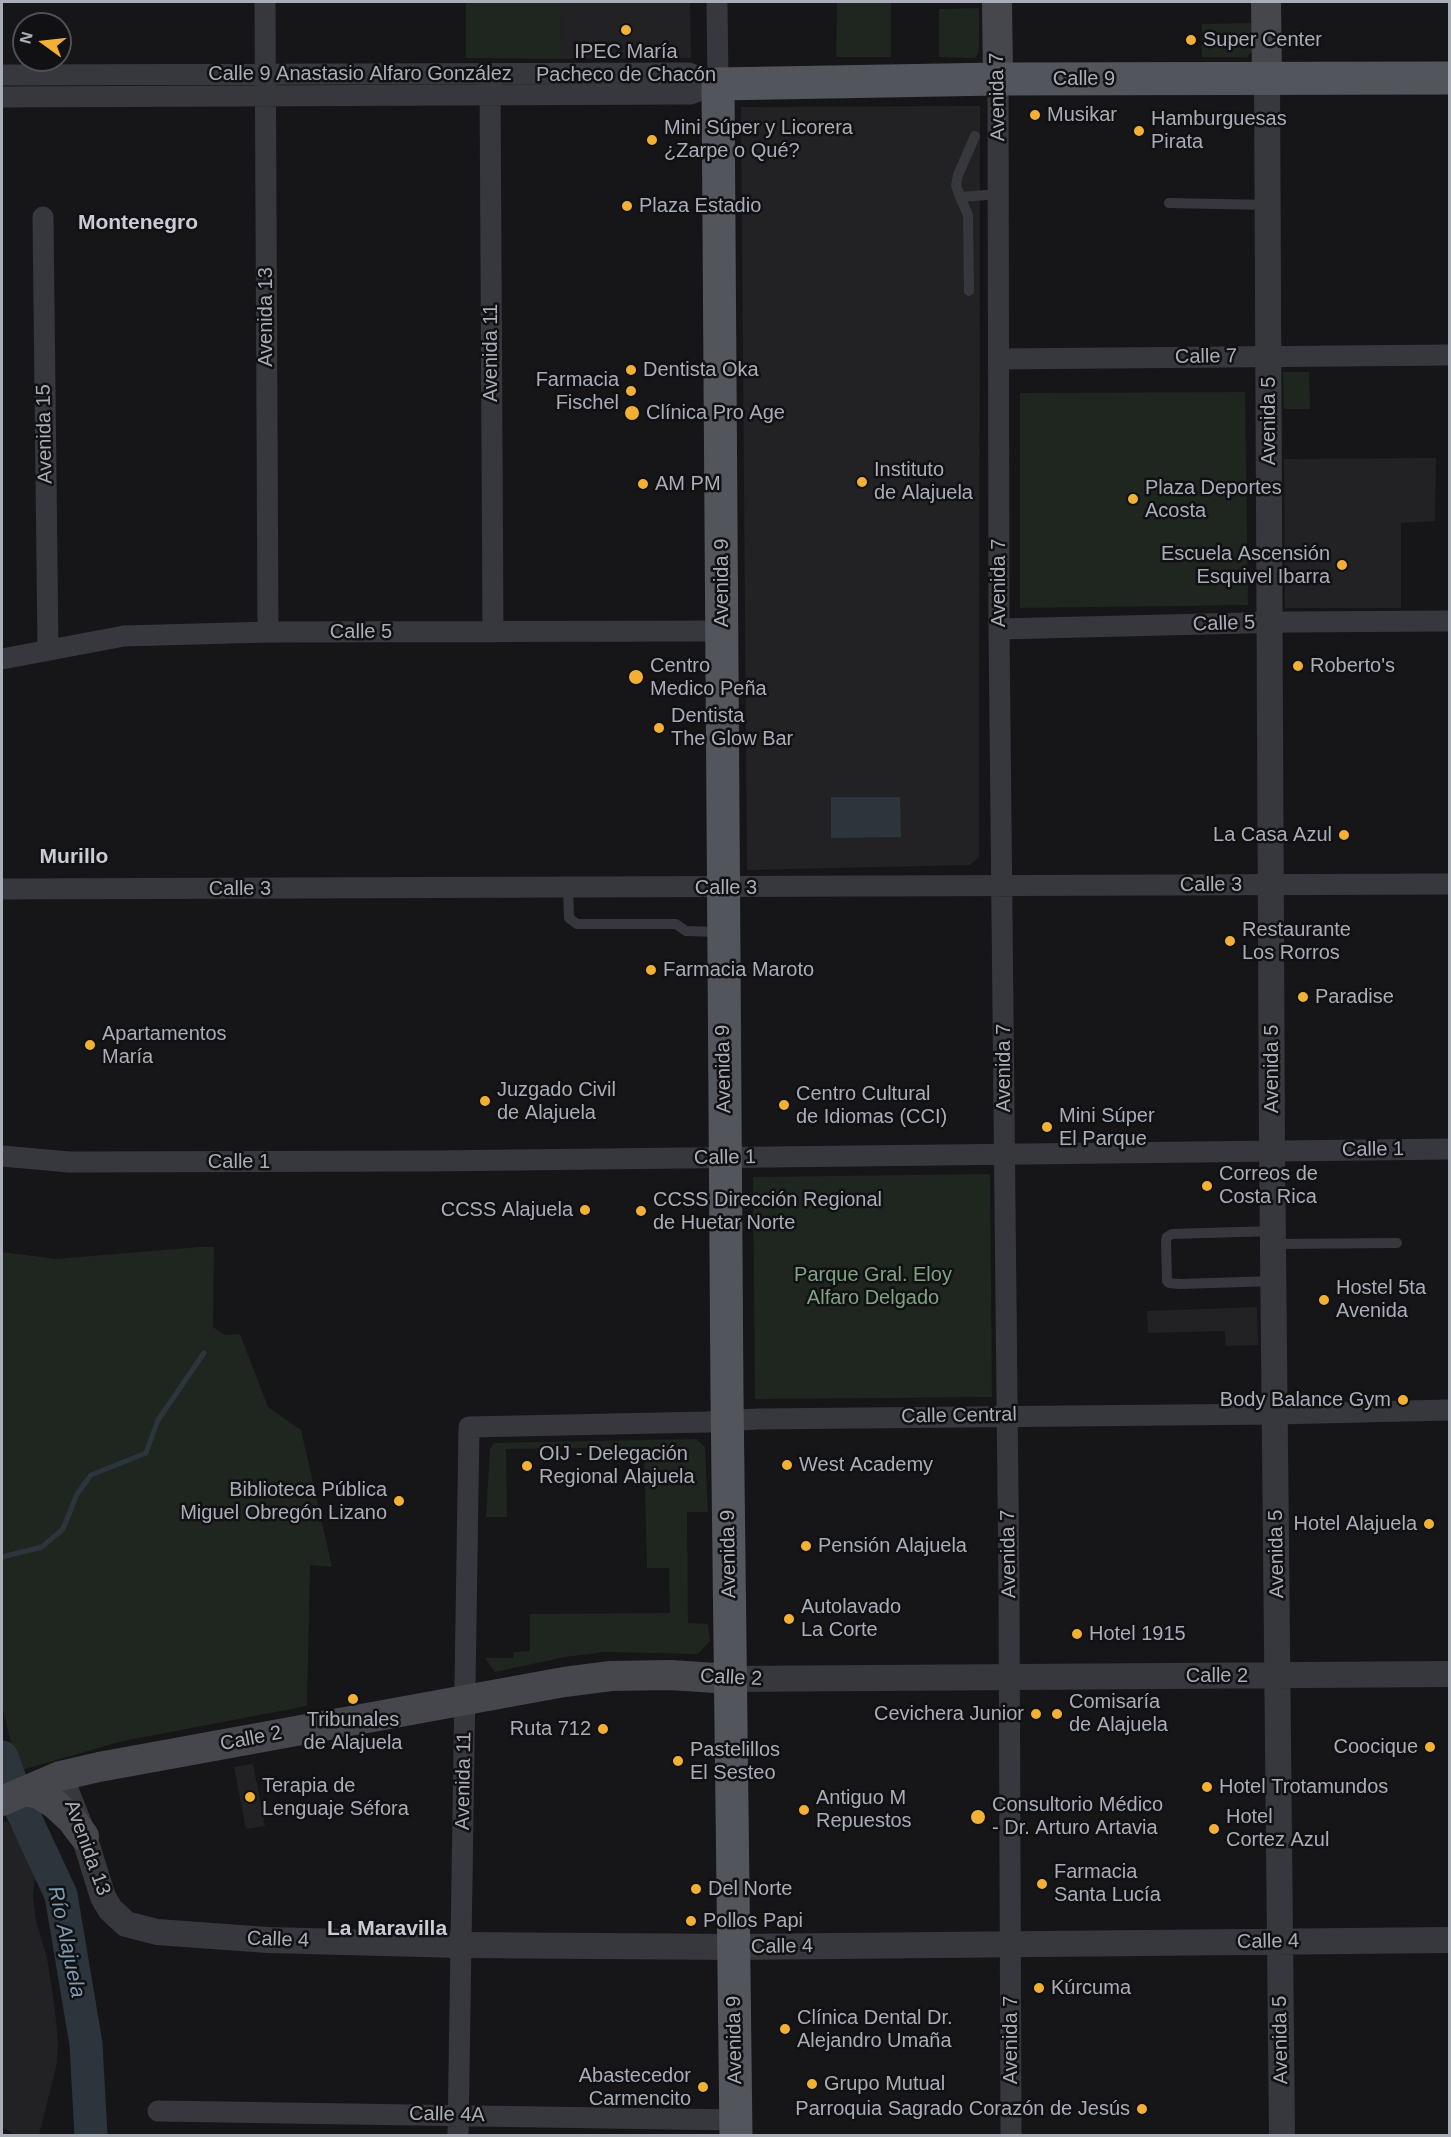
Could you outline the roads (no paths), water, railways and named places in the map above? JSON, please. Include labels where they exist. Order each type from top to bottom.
[{"type":"main road","name":"Avenida 7","points":[[997,2],[998,79]]},
{"type":"main road","name":"Avenida 5","points":[[1266,2],[1267,79]]},
{"type":"main road","name":"Calle 9","points":[[718,84],[998,79],[1449,78]]},
{"type":"main road","name":"Avenida 9","points":[[718,84],[727,1421],[736,2128]]},
{"type":"main road","name":"Calle 2","points":[[13,1796],[60,1776],[99,1767],[564,1682],[611,1676],[670,1675],[731,1680]]},
{"type":"main road","points":[[84,1836],[79,1806],[82,1791],[87,1778],[99,1767]]},
{"type":"main road","points":[[13,1796],[39,1794],[56,1805],[72,1820],[84,1836]]},
{"type":"street","name":"Avenida 13","points":[[265,2],[268,632]]},
{"type":"street","name":"Avenida 9","points":[[717,2],[718,84]]},
{"type":"street","name":"Calle 9 Anastasio Alfaro González","points":[[2,75],[264,84],[490,85],[689,73],[718,84]]},
{"type":"street","name":"Avenida 7","points":[[998,79],[999,629],[1008,1416],[1011,2136]]},
{"type":"street","name":"Avenida 5","points":[[1267,79],[1272,1152],[1265,1282],[1275,1414],[1282,2136]]},
{"type":"street","name":"Calle 9 Anastasio Alfaro González","points":[[2,97],[264,84]]},
{"type":"street","name":"Avenida 11","points":[[490,85],[493,632]]},
{"type":"street","name":"Avenida 15","points":[[43,217],[48,650]]},
{"type":"street","name":"Calle 7","points":[[999,359],[1449,355]]},
{"type":"street","name":"Calle 5","points":[[999,629],[1269,622],[1449,621]]},
{"type":"street","name":"Calle 5","points":[[2,658],[124,636],[268,632],[723,631]]},
{"type":"street","name":"Calle 3","points":[[2,889],[1449,884]]},
{"type":"street","name":"Calle 1","points":[[2,1156],[69,1162],[1005,1156],[1449,1149]]},
{"type":"street","name":"Calle Central","points":[[469,1427],[758,1419],[1449,1410]]},
{"type":"street","name":"Avenida 11","points":[[458,2126],[469,1427]]},
{"type":"street","name":"Calle 2","points":[[731,1680],[1449,1674]]},
{"type":"street","name":"Avenida 13","points":[[60,1776],[84,1836],[103,1897],[118,1918]]},
{"type":"street","name":"Calle 4","points":[[118,1918],[135,1928],[195,1935],[268,1940],[460,1946],[734,1947],[1449,1940]]},
{"type":"street","name":"Calle 4A","points":[[158,2111],[458,2126],[736,2128]]},
{"type":"lane","points":[[969,291],[968,214],[956,186],[958,175],[975,136]]},
{"type":"lane","points":[[960,197],[999,194]]},
{"type":"lane","points":[[1169,203],[1268,205]]},
{"type":"lane","points":[[568,888],[569,918],[577,924],[676,924],[686,932],[723,932]]},
{"type":"lane","points":[[1265,1282],[1169,1283],[1167,1237],[1172,1234],[1268,1235],[1397,1243]]},
{"type":"waterway","points":[[2,1557],[42,1547],[63,1529],[77,1494],[91,1475],[146,1453],[158,1420],[204,1353]]},
{"type":"waterway","name":"Río Alajuela","points":[[2,1757],[20,1807],[61,1895],[86,2044],[91,2136]]},
{"type":"place","name":"IPEC María Pacheco de Chacón","points":[[626,30]]},
{"type":"place","name":"Super Center","points":[[1191,40]]},
{"type":"place","name":"Musikar","points":[[1035,115]]},
{"type":"place","name":"Hamburguesas Pirata","points":[[1139,131]]},
{"type":"place","name":"Mini Súper y Licorera ¿Zarpe o Qué?","points":[[652,140]]},
{"type":"place","name":"Plaza Estadio","points":[[627,206]]},
{"type":"place","name":"Dentista Oka","points":[[631,370]]},
{"type":"place","name":"Farmacia Fischel","points":[[631,391]]},
{"type":"place","name":"Clínica Pro Age","points":[[632,413]]},
{"type":"place","name":"Instituto de Alajuela","points":[[862,482]]},
{"type":"place","name":"AM PM","points":[[643,484]]},
{"type":"place","name":"Plaza Deportes Acosta","points":[[1133,499]]},
{"type":"place","name":"Escuela Ascensión Esquivel Ibarra","points":[[1342,565]]},
{"type":"place","name":"Roberto's","points":[[1298,666]]},
{"type":"place","name":"Centro Medico Peña","points":[[636,677]]},
{"type":"place","name":"Dentista The Glow Bar","points":[[659,728]]},
{"type":"place","name":"La Casa Azul","points":[[1344,835]]},
{"type":"place","name":"Restaurante Los Rorros","points":[[1230,941]]},
{"type":"place","name":"Farmacia Maroto","points":[[651,970]]},
{"type":"place","name":"Paradise","points":[[1303,997]]},
{"type":"place","name":"Apartamentos María","points":[[90,1045]]},
{"type":"place","name":"Juzgado Civil de Alajuela","points":[[485,1101]]},
{"type":"place","name":"Centro Cultural de Idiomas (CCI)","points":[[784,1105]]},
{"type":"place","name":"Mini Súper El Parque","points":[[1047,1127]]},
{"type":"place","name":"Correos de Costa Rica","points":[[1207,1186]]},
{"type":"place","name":"CCSS Alajuela","points":[[585,1210]]},
{"type":"place","name":"CCSS Dirección Regional de Huetar Norte","points":[[641,1211]]},
{"type":"place","name":"Hostel 5ta Avenida","points":[[1324,1300]]},
{"type":"place","name":"Body Balance Gym","points":[[1403,1400]]},
{"type":"place","name":"West Academy","points":[[787,1465]]},
{"type":"place","name":"OIJ - Delegación Regional Alajuela","points":[[527,1466]]},
{"type":"place","name":"Biblioteca Pública Miguel Obregón Lizano","points":[[399,1501]]},
{"type":"place","name":"Hotel Alajuela","points":[[1429,1524]]},
{"type":"place","name":"Pensión Alajuela","points":[[806,1546]]},
{"type":"place","name":"Autolavado La Corte","points":[[789,1619]]},
{"type":"place","name":"Hotel 1915","points":[[1077,1634]]},
{"type":"place","name":"Tribunales de Alajuela","points":[[353,1699]]},
{"type":"place","name":"Cevichera Junior","points":[[1036,1714]]},
{"type":"place","name":"Comisaría de Alajuela","points":[[1057,1714]]},
{"type":"place","name":"Ruta 712","points":[[603,1729]]},
{"type":"place","name":"Coocique","points":[[1430,1747]]},
{"type":"place","name":"Pastelillos El Sesteo","points":[[678,1761]]},
{"type":"place","name":"Hotel Trotamundos","points":[[1207,1787]]},
{"type":"place","name":"Terapia de Lenguaje Séfora","points":[[250,1797]]},
{"type":"place","name":"Antiguo M Repuestos","points":[[804,1810]]},
{"type":"place","name":"Consultorio Médico - Dr. Arturo Artavia","points":[[978,1817]]},
{"type":"place","name":"Hotel Cortez Azul","points":[[1214,1829]]},
{"type":"place","name":"Farmacia Santa Lucía","points":[[1042,1884]]},
{"type":"place","name":"Del Norte","points":[[696,1889]]},
{"type":"place","name":"Pollos Papi","points":[[691,1921]]},
{"type":"place","name":"Kúrcuma","points":[[1039,1988]]},
{"type":"place","name":"Clínica Dental Dr. Alejandro Umaña","points":[[785,2029]]},
{"type":"place","name":"Grupo Mutual","points":[[812,2084]]},
{"type":"place","name":"Abastecedor Carmencito","points":[[703,2087]]},
{"type":"place","name":"Parroquia Sagrado Corazón de Jesús","points":[[1142,2109]]},
{"type":"district","name":"Montenegro","points":[[138,223]]},
{"type":"district","name":"Murillo","points":[[74,857]]},
{"type":"district","name":"La Maravilla","points":[[387,1929]]},
{"type":"park label","name":"Parque Gral. Eloy Alfaro Delgado","points":[[873,1286]]}]
